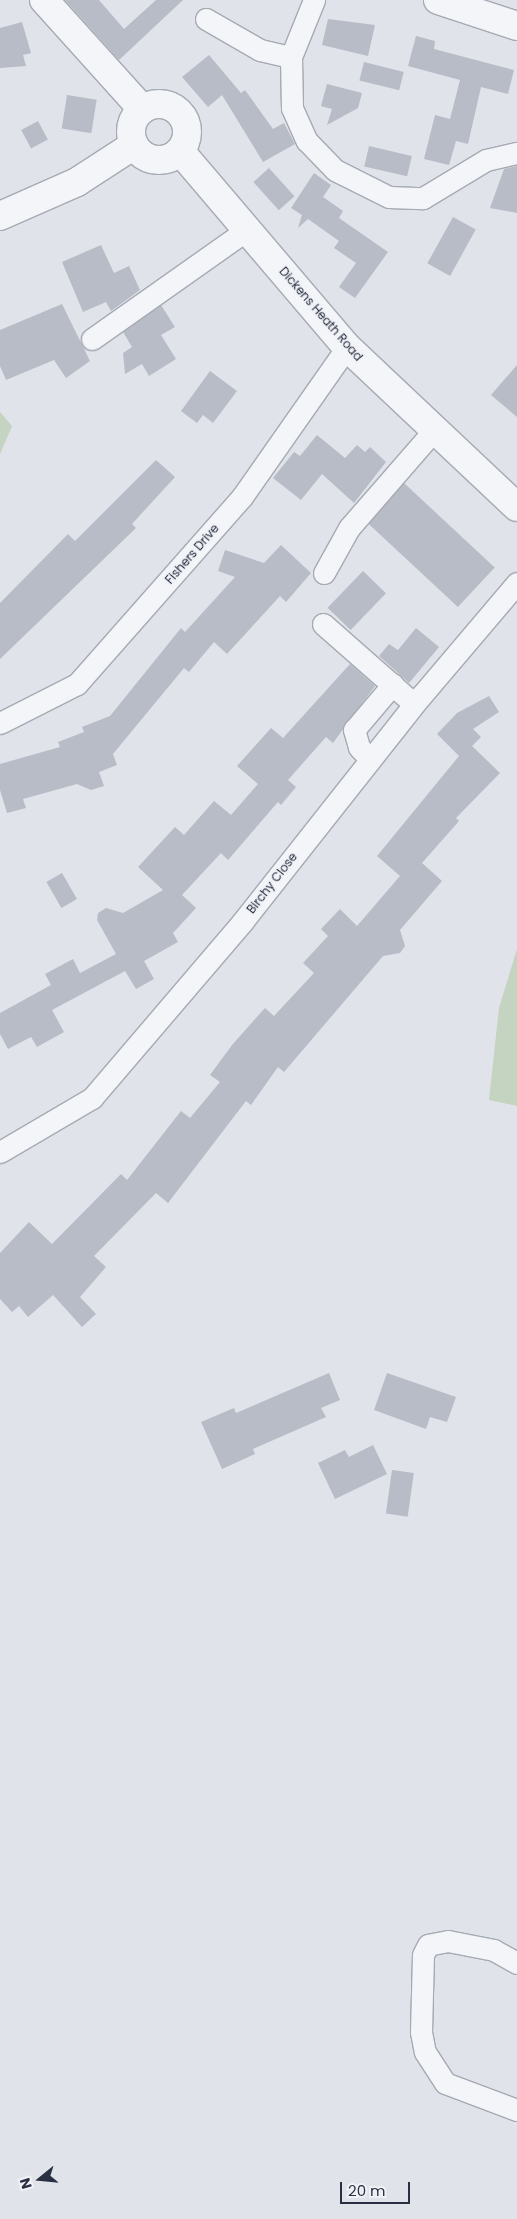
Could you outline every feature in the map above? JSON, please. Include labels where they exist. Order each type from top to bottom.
[{"type":"street","points":[[44,0],[142,109]]},
{"type":"street","points":[[314,0],[291,57],[292,108],[307,141],[334,170],[364,188],[389,197],[423,198],[486,160],[517,153]]},
{"type":"street","points":[[438,0],[517,26]]},
{"type":"street","points":[[206,19],[260,50],[291,57]]},
{"type":"street","points":[[159,104],[176,110],[187,134],[180,150],[156,160],[134,145],[132,122],[142,109],[159,104]]},
{"type":"street","points":[[0,216],[77,182],[134,145]]},
{"type":"street","name":"Dickens Heath Road","points":[[180,150],[348,347],[517,507]]},
{"type":"street","points":[[92,339],[248,229]]},
{"type":"street","name":"Fishers Drive","points":[[0,724],[77,684],[242,497],[348,347]]},
{"type":"street","points":[[324,573],[349,528],[435,429]]},
{"type":"street","name":"Birchy Close","points":[[0,1152],[92,1098],[243,921],[414,704],[517,583]]},
{"type":"street","points":[[323,624],[414,704]]},
{"type":"street","points":[[370,759],[354,738],[354,730],[393,684]]},
{"type":"street","points":[[517,1963],[494,1950],[448,1941],[428,1945],[423,1955],[421,2032],[425,2052],[445,2083],[517,2110]]},
{"type":"green space","points":[[0,412],[12,426],[0,454]]},
{"type":"green space","points":[[517,949],[517,1106],[489,1100],[499,1008]]},
{"type":"building","points":[[65,0],[99,0],[124,29],[156,0],[183,0],[119,60]]},
{"type":"building","points":[[328,19],[375,25],[368,56],[322,45]]},
{"type":"building","points":[[22,22],[31,53],[23,55],[26,66],[0,68],[0,28]]},
{"type":"building","points":[[416,36],[435,41],[434,49],[514,70],[508,94],[481,87],[468,144],[456,141],[449,165],[424,159],[435,115],[450,119],[460,80],[408,66]]},
{"type":"building","points":[[209,55],[241,93],[245,90],[273,129],[284,123],[295,144],[263,162],[222,95],[208,107],[182,77]]},
{"type":"building","points":[[364,62],[404,72],[399,90],[359,80]]},
{"type":"building","points":[[327,84],[362,93],[358,108],[327,125],[332,109],[321,106]]},
{"type":"building","points":[[67,95],[97,100],[91,133],[62,129]]},
{"type":"building","points":[[38,121],[48,140],[31,148],[21,130]]},
{"type":"building","points":[[369,146],[412,156],[407,176],[364,166]]},
{"type":"building","points":[[517,166],[517,213],[490,208],[504,169]]},
{"type":"building","points":[[269,168],[294,196],[279,210],[253,182]]},
{"type":"building","points":[[314,173],[331,185],[323,197],[343,211],[339,218],[388,252],[355,298],[339,287],[356,263],[334,248],[339,241],[308,219],[298,228],[302,215],[291,208]]},
{"type":"building","points":[[453,217],[476,230],[450,276],[427,263]]},
{"type":"building","points":[[101,245],[114,273],[129,266],[140,290],[111,311],[106,302],[83,312],[62,262]]},
{"type":"building","points":[[62,304],[90,361],[66,378],[54,360],[6,380],[0,366],[0,330]]},
{"type":"building","points":[[161,305],[175,327],[161,335],[176,359],[149,376],[142,364],[125,374],[123,353],[132,347],[123,332]]},
{"type":"building","points":[[517,365],[517,417],[491,395]]},
{"type":"building","points":[[210,371],[237,391],[213,423],[203,415],[197,423],[181,411]]},
{"type":"building","points":[[317,435],[345,458],[357,445],[365,452],[370,447],[386,462],[354,503],[322,474],[301,500],[273,478],[294,452],[300,456]]},
{"type":"building","points":[[156,460],[175,477],[132,524],[136,528],[0,659],[0,603],[68,534],[75,541]]},
{"type":"building","points":[[404,483],[495,568],[458,607],[367,522]]},
{"type":"building","points":[[281,545],[311,573],[286,602],[280,596],[227,654],[214,642],[189,672],[184,668],[113,754],[117,765],[99,772],[104,786],[91,790],[77,784],[23,799],[26,808],[7,813],[0,790],[0,764],[60,747],[58,742],[84,732],[82,727],[110,716],[181,628],[185,632],[235,577],[218,571],[225,550],[264,563]]},
{"type":"building","points":[[363,571],[386,593],[351,630],[328,608]]},
{"type":"building","points":[[416,628],[439,647],[409,683],[379,656],[389,644],[398,650]]},
{"type":"building","points":[[350,664],[375,686],[333,743],[326,737],[288,780],[296,787],[281,805],[278,802],[228,860],[221,853],[182,895],[196,908],[173,933],[178,942],[144,961],[154,979],[136,989],[125,971],[52,1010],[64,1032],[37,1047],[31,1037],[8,1049],[0,1034],[0,1013],[51,985],[45,974],[73,959],[80,973],[116,954],[97,920],[98,913],[106,908],[123,913],[163,890],[138,867],[175,827],[184,835],[214,801],[231,815],[258,784],[237,766],[271,728],[283,738]]},
{"type":"building","points":[[489,696],[499,712],[473,729],[481,737],[472,746],[500,773],[456,818],[459,821],[422,863],[442,881],[400,930],[405,946],[400,953],[383,956],[284,1072],[278,1067],[251,1105],[246,1101],[168,1203],[156,1193],[94,1256],[106,1267],[80,1297],[96,1314],[82,1327],[53,1295],[28,1317],[19,1306],[12,1312],[0,1299],[0,1253],[29,1222],[52,1244],[121,1174],[127,1180],[181,1111],[190,1118],[220,1082],[210,1075],[232,1045],[265,1008],[274,1016],[314,973],[303,963],[328,936],[321,929],[340,909],[357,926],[400,876],[377,856],[459,756],[437,734],[457,713]]},
{"type":"building","points":[[62,873],[77,899],[61,908],[46,882]]},
{"type":"building","points":[[329,1373],[340,1400],[321,1408],[326,1417],[253,1449],[255,1454],[222,1469],[201,1422],[234,1408],[236,1413]]},
{"type":"building","points":[[387,1373],[456,1397],[447,1422],[430,1417],[426,1429],[374,1410]]},
{"type":"building","points":[[373,1445],[387,1474],[335,1499],[318,1463],[345,1450],[349,1457]]},
{"type":"building","points":[[392,1470],[414,1473],[408,1517],[386,1514]]}]
